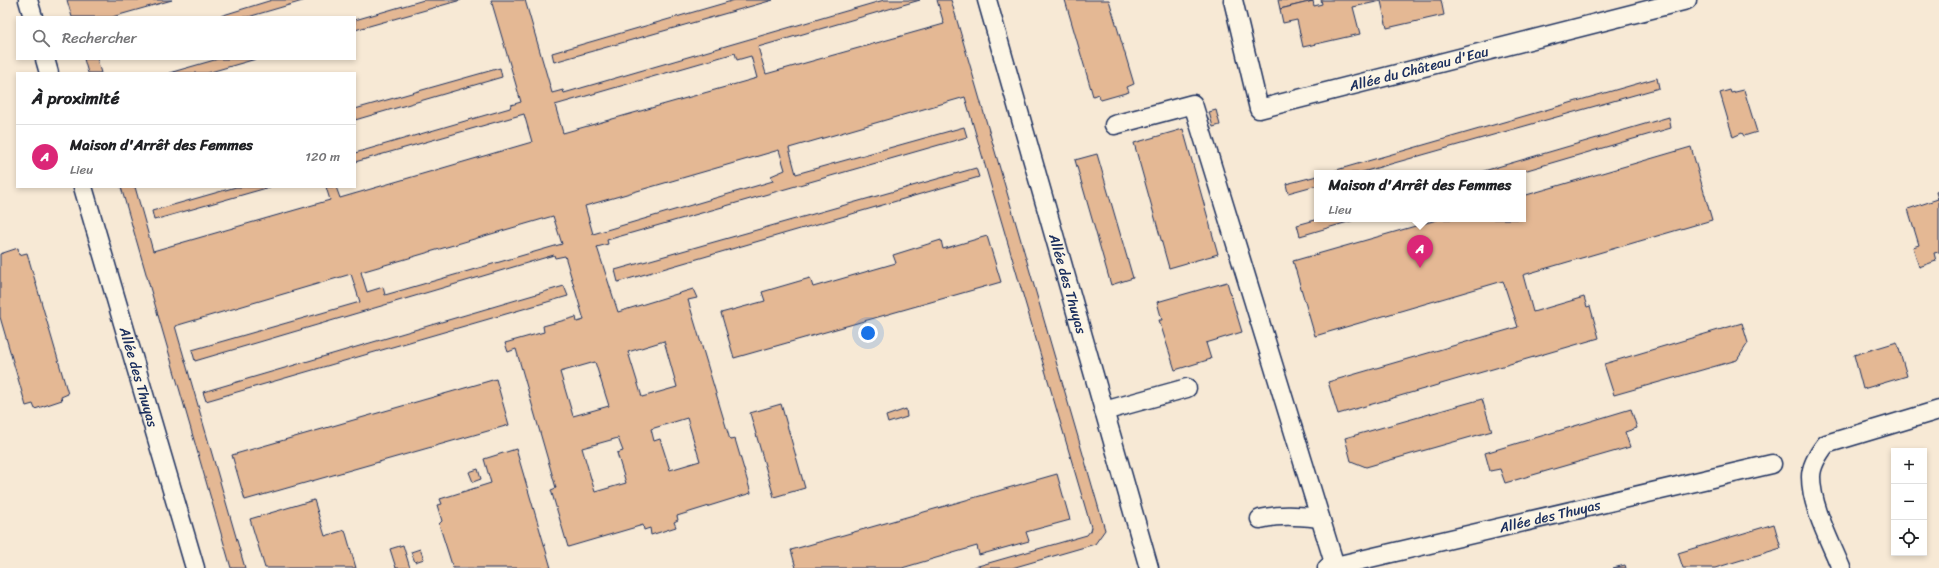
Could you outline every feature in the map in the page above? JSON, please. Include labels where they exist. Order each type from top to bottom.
[{"type":"lane","points":[[28,0],[33,16]]},
{"type":"lane","name":"Allée des Thuyas","points":[[987,0],[1149,568]]},
{"type":"lane","name":"Allée du Château d'Eau","points":[[1233,0],[1259,109],[1687,0]]},
{"type":"lane","points":[[45,60],[49,72]]},
{"type":"lane","points":[[1114,124],[1193,104],[1320,518],[1331,567]]},
{"type":"lane","name":"Allée des Thuyas","points":[[83,188],[195,568]]},
{"type":"lane","points":[[1104,411],[1187,388]]},
{"type":"lane","points":[[1841,568],[1814,500],[1811,476],[1816,459],[1826,444],[1939,410]]},
{"type":"lane","name":"Allée des Thuyas","points":[[1331,567],[1772,464]]},
{"type":"lane","points":[[1260,519],[1290,515],[1320,518]]},
{"type":"building","points":[[67,0],[172,0],[116,16],[72,16]]},
{"type":"building","points":[[272,0],[306,0],[251,16],[220,16]]},
{"type":"building","points":[[424,0],[461,0],[356,30],[356,20]]},
{"type":"building","points":[[491,0],[525,0],[552,93],[563,90],[564,93],[884,0],[920,0],[758,47],[766,74],[944,24],[937,0],[951,0],[1105,530],[1095,544],[1012,568],[971,568],[1087,535],[1091,527],[965,97],[789,148],[796,174],[964,127],[967,137],[607,240],[608,244],[597,247],[618,312],[693,289],[697,298],[688,300],[730,440],[735,439],[751,493],[677,516],[678,520],[674,522],[676,527],[651,535],[650,528],[644,530],[643,525],[568,547],[551,490],[556,488],[516,349],[508,352],[505,343],[544,332],[543,326],[576,317],[577,322],[584,320],[565,256],[555,258],[554,255],[195,361],[192,350],[360,302],[351,274],[175,326],[245,568],[231,568],[121,188],[135,188],[153,251],[330,200],[326,188],[336,188],[340,198],[532,142],[524,114],[356,162],[356,153],[510,108],[511,105],[521,102]],"holes":[[[735,53],[737,60],[751,56],[757,78],[563,133],[555,105]],[[779,150],[785,170],[771,176],[773,181],[593,234],[585,206]],[[553,216],[562,244],[385,295],[383,287],[367,292],[361,272]],[[664,341],[677,387],[642,397],[628,352]],[[595,362],[609,406],[573,416],[560,372]],[[687,418],[700,461],[670,470],[660,439],[654,441],[651,429]],[[618,438],[623,451],[617,453],[626,483],[595,492],[582,448]]]},
{"type":"building","points":[[735,0],[773,0],[554,62],[552,53]]},
{"type":"building","points":[[1065,0],[1109,0],[1134,84],[1127,87],[1129,92],[1101,100],[1098,94],[1093,96]]},
{"type":"building","points":[[1278,0],[1313,0],[1313,1],[1280,9]]},
{"type":"building","points":[[1321,0],[1441,0],[1444,15],[1387,28],[1381,1],[1353,7],[1360,34],[1303,47],[1297,20],[1283,23],[1280,9],[1313,1],[1314,6],[1322,4]]},
{"type":"building","points":[[84,60],[97,60],[101,72],[88,72]]},
{"type":"building","points":[[214,60],[252,60],[210,72],[172,72]]},
{"type":"building","points":[[500,68],[502,77],[356,120],[356,109]]},
{"type":"building","points":[[1657,78],[1659,88],[1370,170],[1336,170]]},
{"type":"building","points":[[1730,90],[1731,93],[1744,90],[1757,132],[1744,136],[1742,133],[1733,137],[1720,93]]},
{"type":"building","points":[[1216,110],[1220,125],[1213,127],[1209,112]]},
{"type":"building","points":[[1669,117],[1671,128],[1526,170],[1487,170]]},
{"type":"building","points":[[1183,129],[1218,254],[1169,268],[1134,143]]},
{"type":"building","points":[[1691,147],[1712,220],[1523,275],[1533,312],[1584,297],[1587,307],[1590,306],[1599,338],[1338,414],[1328,382],[1518,327],[1503,281],[1315,336],[1293,261],[1430,222],[1526,222],[1526,195]]},
{"type":"building","points":[[1097,154],[1133,278],[1111,285],[1075,160]]},
{"type":"building","points":[[976,168],[979,177],[618,282],[615,270]]},
{"type":"building","points":[[1314,177],[1314,186],[1288,193],[1286,184]]},
{"type":"building","points":[[232,188],[266,188],[154,220],[152,211]]},
{"type":"building","points":[[1939,191],[1939,252],[1934,253],[1936,261],[1919,267],[1913,247],[1919,245],[1908,209],[1938,199],[1936,192]]},
{"type":"building","points":[[1314,220],[1314,222],[1348,222],[1300,236],[1297,225]]},
{"type":"building","points":[[987,236],[1001,282],[734,358],[721,313],[765,301],[762,292],[810,278],[813,287],[896,263],[893,255],[941,240],[943,249]]},
{"type":"building","points":[[18,248],[19,255],[27,253],[68,394],[61,397],[62,400],[35,409],[33,404],[26,406],[0,317],[0,254]]},
{"type":"building","points":[[1227,282],[1242,332],[1206,343],[1211,359],[1175,370],[1159,320],[1162,320],[1157,302]]},
{"type":"building","points":[[564,286],[568,296],[206,401],[203,392]]},
{"type":"building","points":[[1742,323],[1748,343],[1737,360],[1614,395],[1604,364]]},
{"type":"building","points":[[1897,342],[1907,376],[1863,389],[1854,355]]},
{"type":"building","points":[[496,379],[509,425],[245,500],[232,455]]},
{"type":"building","points":[[1482,399],[1492,431],[1366,467],[1351,461],[1345,438]]},
{"type":"building","points":[[781,404],[805,488],[774,497],[750,413]]},
{"type":"building","points":[[906,409],[907,417],[888,423],[886,416]]},
{"type":"building","points":[[1631,409],[1637,428],[1625,432],[1630,447],[1505,483],[1500,469],[1490,471],[1485,453]]},
{"type":"building","points":[[516,449],[551,568],[453,568],[439,524],[442,521],[437,505],[442,504],[440,499],[491,483],[484,459]]},
{"type":"building","points":[[478,469],[481,479],[473,482],[469,472]]},
{"type":"building","points":[[1057,474],[1070,520],[1026,532],[1029,541],[979,555],[977,546],[902,568],[796,568],[791,550]]},
{"type":"building","points":[[314,500],[325,536],[345,530],[356,568],[265,568],[250,519]]},
{"type":"building","points":[[1774,524],[1781,548],[1715,568],[1683,568],[1678,553]]},
{"type":"building","points":[[403,545],[410,568],[396,568],[390,549]]},
{"type":"building","points":[[420,549],[424,559],[415,562],[411,552]]},
{"type":"building","points":[[1625,565],[1626,568],[1613,568]]},
{"type":"place","name":"Maison d'Arrêt des Femmes","points":[[1420,268]]}]
